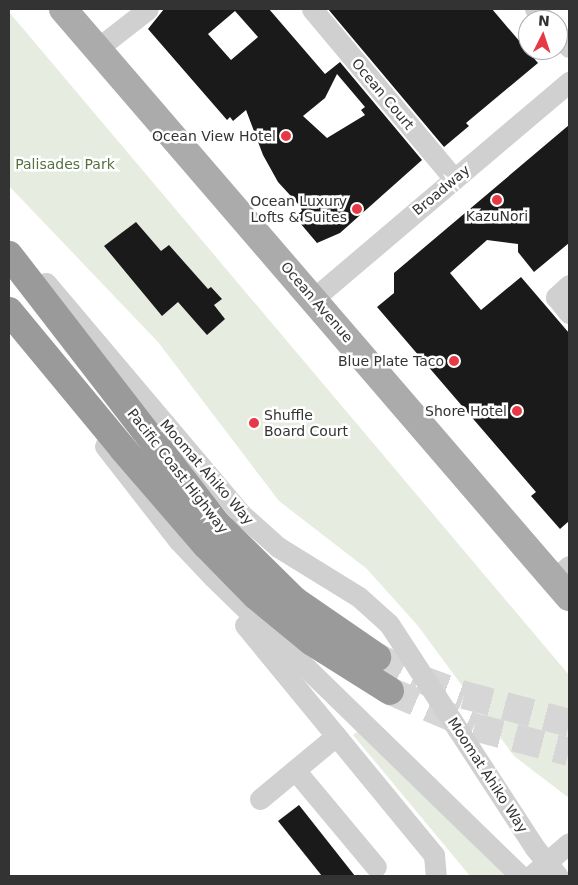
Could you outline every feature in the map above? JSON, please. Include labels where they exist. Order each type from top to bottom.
[{"type":"highway","name":"Pacific Coast Highway","points":[[9,255],[217,524],[294,600],[377,657]]},
{"type":"highway","name":"Pacific Coast Highway","points":[[9,311],[38,349],[206,545],[256,596],[312,642],[390,691]]},
{"type":"main road","name":"Ocean Avenue","points":[[63,9],[313,299],[564,581]]},
{"type":"street","points":[[98,48],[148,9]]},
{"type":"street","name":"Ocean Court","points":[[312,9],[454,179]]},
{"type":"street","name":"Broadway","points":[[313,299],[569,82]]},
{"type":"street","name":"Moomat Ahiko Way","points":[[9,243],[241,514],[278,547],[355,593],[389,624],[531,842],[558,876]]},
{"type":"street","points":[[38,349],[107,449],[336,736],[434,855],[436,876]]},
{"type":"street","points":[[179,541],[251,615],[520,876]]},
{"type":"street","points":[[260,799],[336,736]]},
{"type":"street","points":[[295,770],[376,866]]},
{"type":"street","points":[[531,876],[569,843]]},
{"type":"green space","name":"Palisades Park","points":[[9,12],[569,675],[569,798],[514,756],[418,626],[367,569],[279,501],[158,342],[9,186]]},
{"type":"green space","points":[[359,730],[505,876],[470,876],[353,735]]},
{"type":"building","points":[[164,9],[269,9],[325,74],[340,62],[422,160],[340,233],[317,243],[295,217],[302,211],[300,206],[278,182],[263,155],[246,110],[233,121],[230,117],[227,120],[148,29]],"holes":[[[235,11],[258,37],[231,60],[208,34]],[[337,74],[365,107],[361,110],[365,115],[327,138],[303,116],[325,98]]]},
{"type":"building","points":[[328,9],[492,9],[518,40],[518,60],[535,60],[538,63],[466,123],[469,126],[444,147]]},
{"type":"building","points":[[569,125],[569,243],[534,272],[518,252],[518,244],[487,240],[450,273],[481,310],[521,277],[569,333],[569,521],[560,529],[531,496],[536,492],[377,307],[394,293],[394,273]]},
{"type":"building","points":[[136,222],[161,251],[169,245],[208,289],[211,287],[222,299],[214,305],[225,319],[207,335],[178,302],[162,316],[104,246]]},
{"type":"building","points":[[299,805],[355,876],[322,876],[278,821]]},
{"type":"tunnel","points":[[377,657],[420,679],[464,695],[569,723]]},
{"type":"tunnel","points":[[390,691],[474,727],[569,752]]},
{"type":"place","name":"Ocean View Hotel","points":[[286,136]]},
{"type":"place","name":"KazuNori","points":[[497,200]]},
{"type":"place","name":"Ocean Luxury Lofts & Suites","points":[[357,209]]},
{"type":"place","name":"Blue Plate Taco","points":[[454,361]]},
{"type":"place","name":"Shore Hotel","points":[[517,411]]},
{"type":"place","name":"Shuffle Board Court","points":[[254,423]]}]
